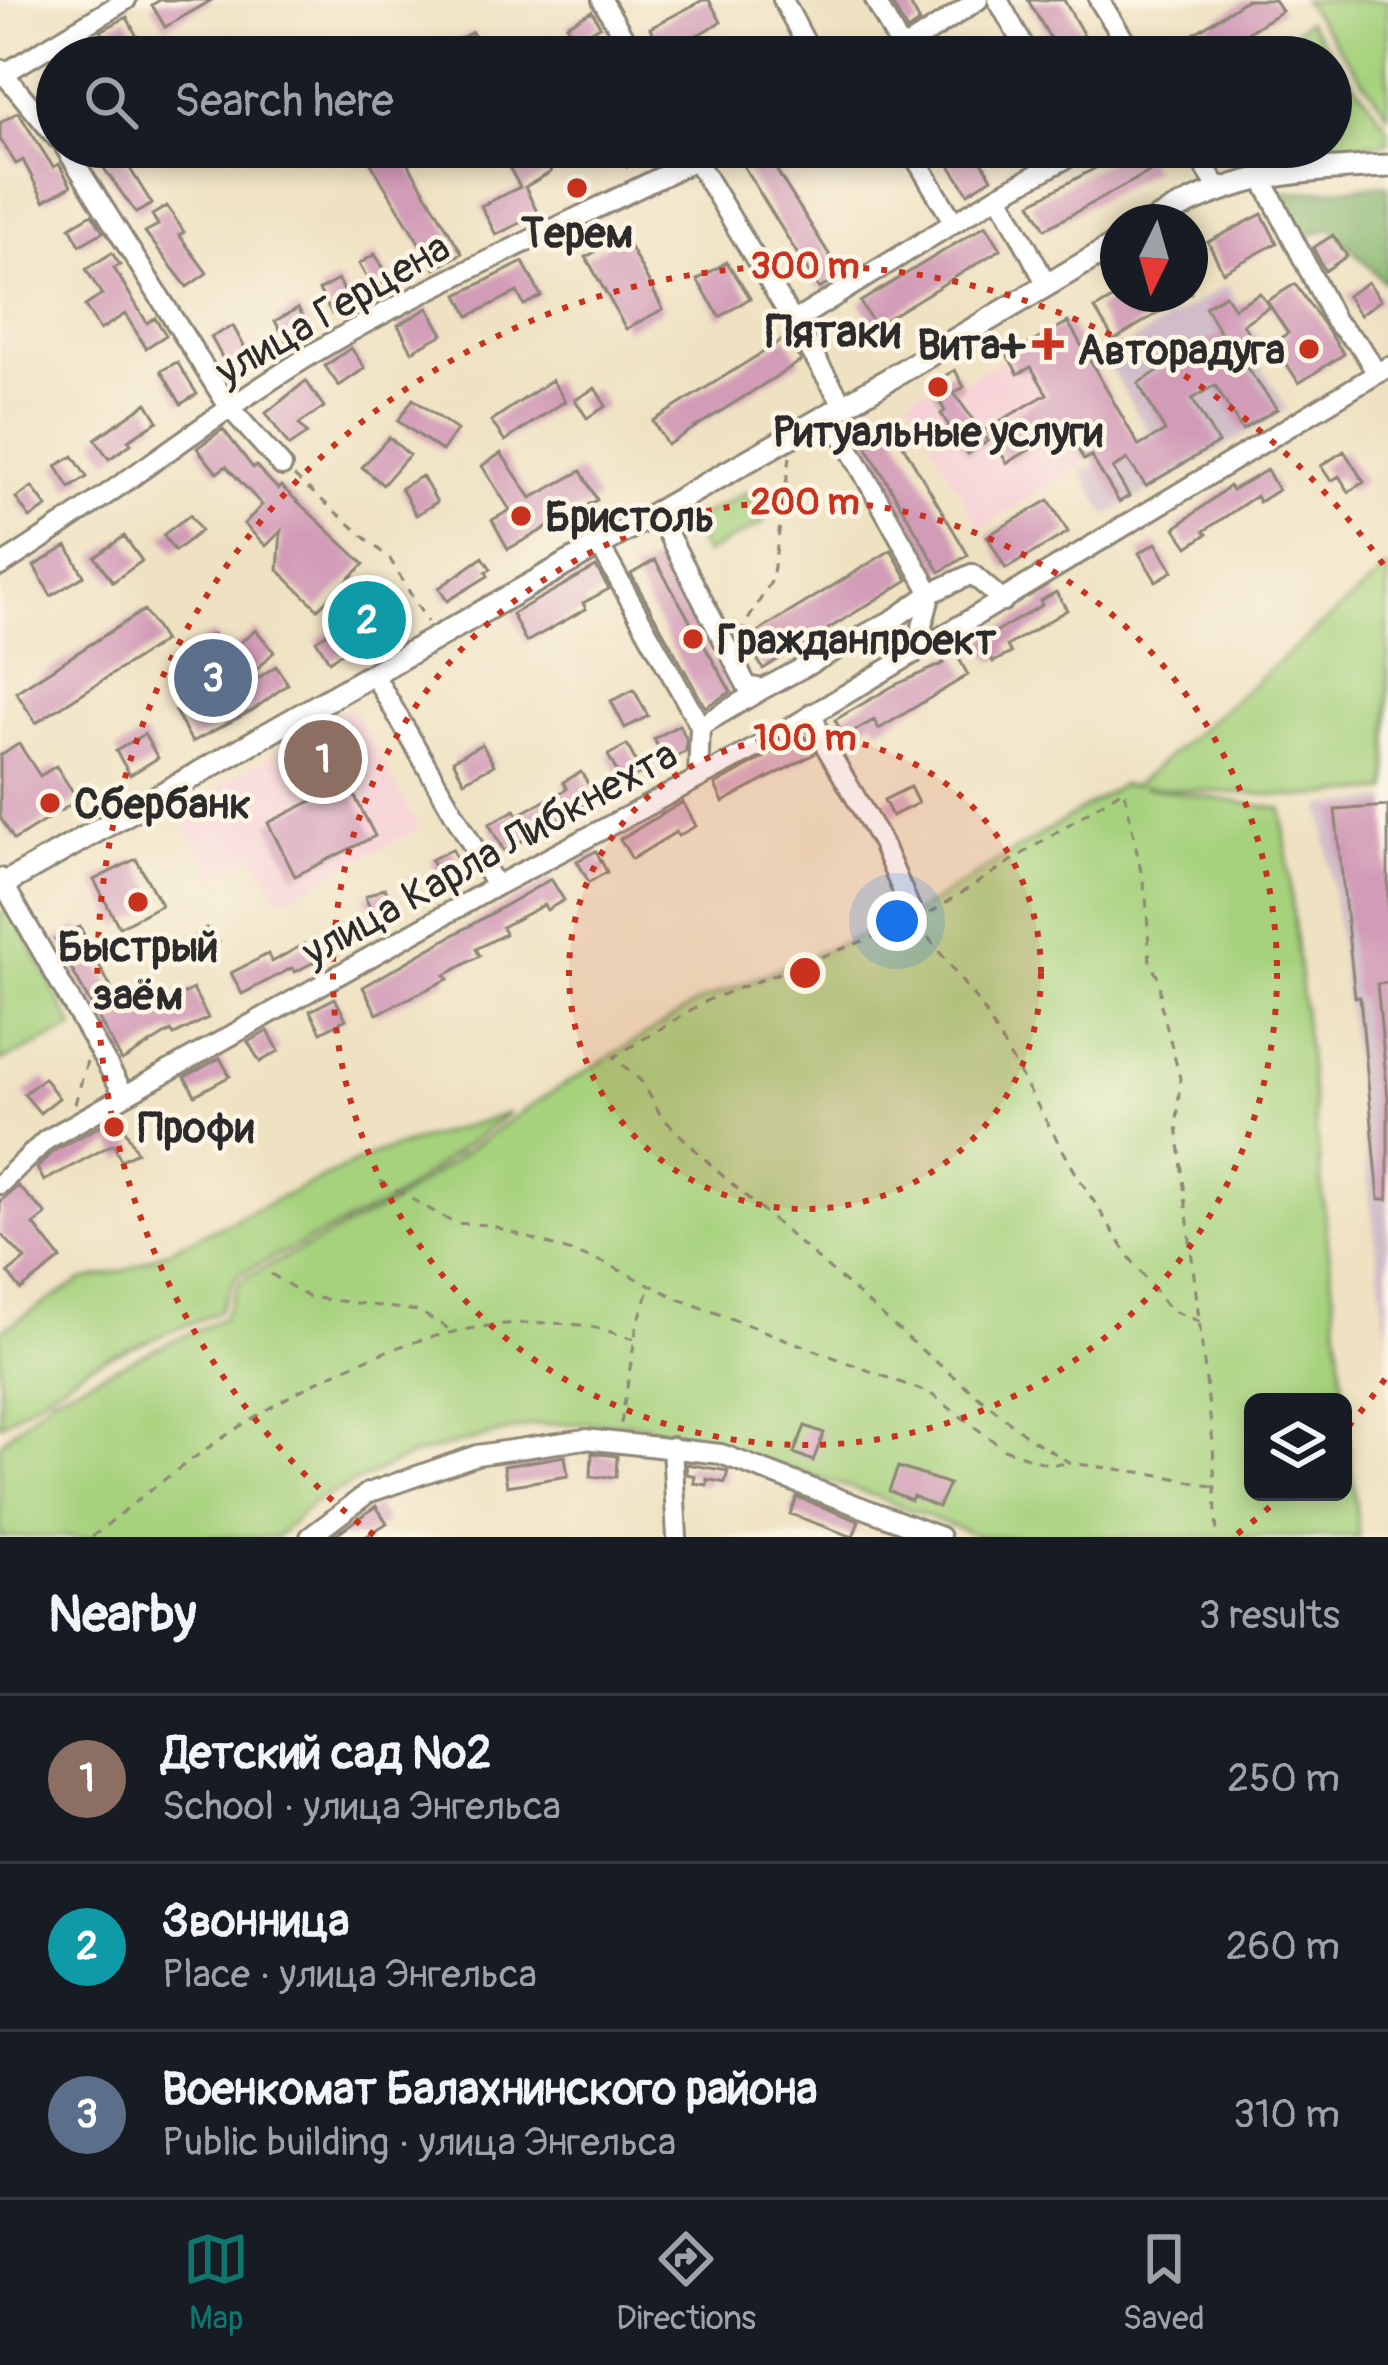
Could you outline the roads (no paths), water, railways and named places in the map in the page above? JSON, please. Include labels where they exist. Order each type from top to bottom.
[{"type":"main road","points":[[1188,204],[1219,188],[1264,175],[1388,166]]},
{"type":"main road","points":[[1,883],[600,546],[1100,254]]},
{"type":"street","points":[[64,36],[126,0]]},
{"type":"street","points":[[602,0],[623,36]]},
{"type":"street","points":[[782,0],[802,36]]},
{"type":"street","points":[[875,0],[889,36]]},
{"type":"street","points":[[923,36],[978,0]]},
{"type":"street","points":[[998,0],[1018,36]]},
{"type":"street","points":[[1099,0],[1122,36]]},
{"type":"street","points":[[36,53],[1,73],[36,114]]},
{"type":"street","points":[[78,168],[229,407],[283,466]]},
{"type":"street","name":"улица Герцена","points":[[0,566],[79,517],[229,407],[373,318],[663,168]]},
{"type":"street","points":[[701,168],[794,322],[931,593],[916,653]]},
{"type":"street","points":[[921,168],[954,223]]},
{"type":"street","points":[[794,322],[1047,168]]},
{"type":"street","points":[[1206,168],[1219,188]]},
{"type":"street","points":[[1264,175],[1335,321],[1383,370]]},
{"type":"street","points":[[999,195],[1047,285]]},
{"type":"street","name":"улица Карла Либкнехта","points":[[0,1184],[46,1140],[76,1122],[812,713],[1383,370]]},
{"type":"street","points":[[657,513],[747,686],[763,689]]},
{"type":"street","points":[[600,546],[700,726],[698,778]]},
{"type":"street","points":[[700,726],[972,574],[1003,601]]},
{"type":"street","points":[[374,675],[496,886]]},
{"type":"street","points":[[812,713],[822,740],[882,842],[916,922]]},
{"type":"street","points":[[1,883],[124,1094]]},
{"type":"street","points":[[310,1537],[368,1493],[477,1455],[585,1439],[721,1454],[940,1537]]},
{"type":"street","points":[[672,1447],[677,1537]]},
{"type":"place","name":"Терем","points":[[577,188]]},
{"type":"place","name":"Вита+","points":[[1048,344]]},
{"type":"place","name":"Авторадуга","points":[[1309,349]]},
{"type":"place","name":"Ритуальные услуги","points":[[938,387]]},
{"type":"place","name":"Бристоль","points":[[521,516]]},
{"type":"place","name":"Звонница","points":[[367,620]]},
{"type":"place","name":"Гражданпроект","points":[[693,639]]},
{"type":"place","name":"Военкомат Балахнинского района","points":[[213,678]]},
{"type":"place","name":"Детский сад №2","points":[[323,759]]},
{"type":"place","name":"Сбербанк","points":[[50,803]]},
{"type":"place","name":"Быстрый заём","points":[[138,902]]},
{"type":"place","name":"Профи","points":[[114,1127]]},
{"type":"district","name":"Пятаки","points":[[833,331]]}]
